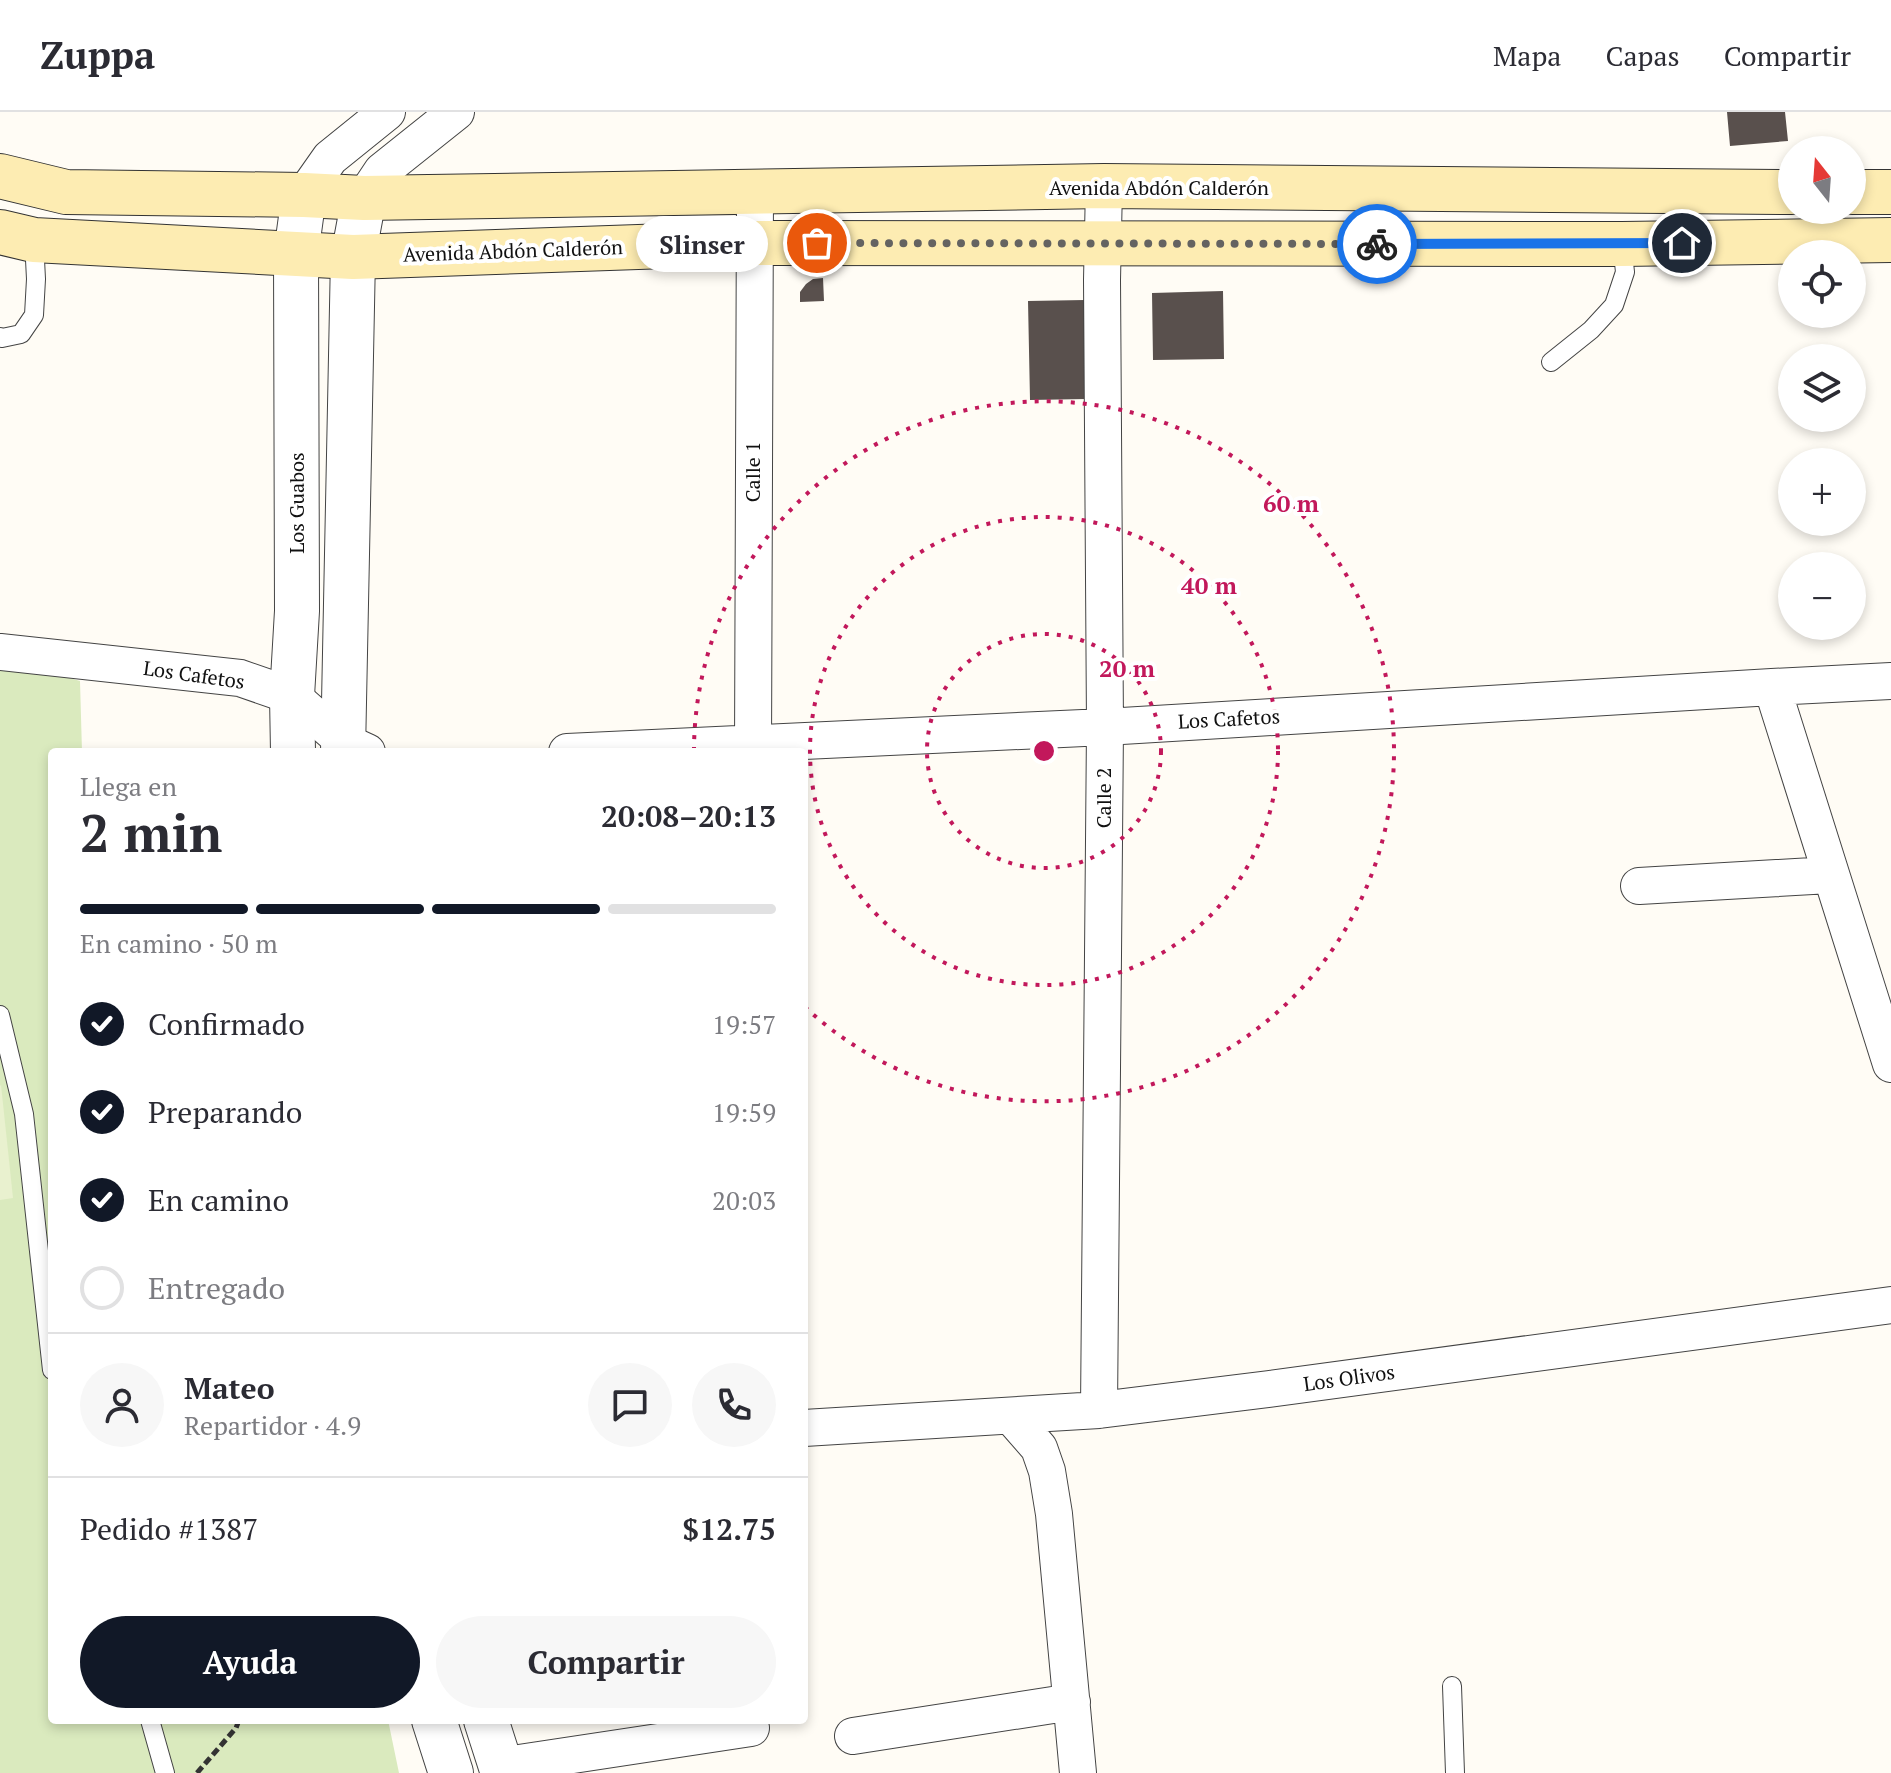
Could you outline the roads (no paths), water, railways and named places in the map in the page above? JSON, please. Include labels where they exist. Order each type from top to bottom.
[{"type":"main road","name":"Avenida Abdón Calderón","points":[[0,176],[66,192],[364,198],[1104,186],[1778,192]]},
{"type":"main road","points":[[1866,192],[1891,192]]},
{"type":"main road","name":"Avenida Abdón Calderón","points":[[17,236],[353,257],[754,243],[1622,244],[1891,240]]},
{"type":"street","points":[[304,195],[330,158],[387,112]]},
{"type":"street","points":[[351,748],[353,257],[364,198],[382,171],[456,112]]},
{"type":"street","name":"Calle 2","points":[[1099,1410],[1105,727],[1104,186]]},
{"type":"street","name":"Calle 1","points":[[753,747],[755,191]]},
{"type":"street","name":"Los Guabos","points":[[293,748],[292,696],[297,611],[296,254],[304,195]]},
{"type":"street","name":"Los Cafetos","points":[[0,652],[240,678],[292,696],[351,748]]},
{"type":"street","name":"Los Cafetos","points":[[716,748],[1891,681]]},
{"type":"street","points":[[1772,687],[1891,1064]]},
{"type":"street","points":[[1639,886],[1830,875]]},
{"type":"street","name":"Los Olivos","points":[[808,1428],[1099,1410],[1891,1305]]},
{"type":"street","points":[[1011,1416],[1039,1448],[1047,1471],[1054,1514],[1078,1773]]},
{"type":"street","points":[[853,1736],[1072,1702]]},
{"type":"street","points":[[435,1724],[451,1773]]},
{"type":"street","points":[[487,1724],[502,1769],[751,1728]]},
{"type":"lane","points":[[0,337],[21,334],[34,315],[36,279],[17,236]]},
{"type":"lane","points":[[1551,362],[1591,330],[1614,305],[1625,272],[1622,244]]},
{"type":"lane","points":[[0,1015],[24,1114],[48,1333]]},
{"type":"lane","points":[[1452,1686],[1455,1773]]},
{"type":"lane","points":[[151,1724],[165,1773]]},
{"type":"place","name":"Slinser","points":[[817,243]]}]
